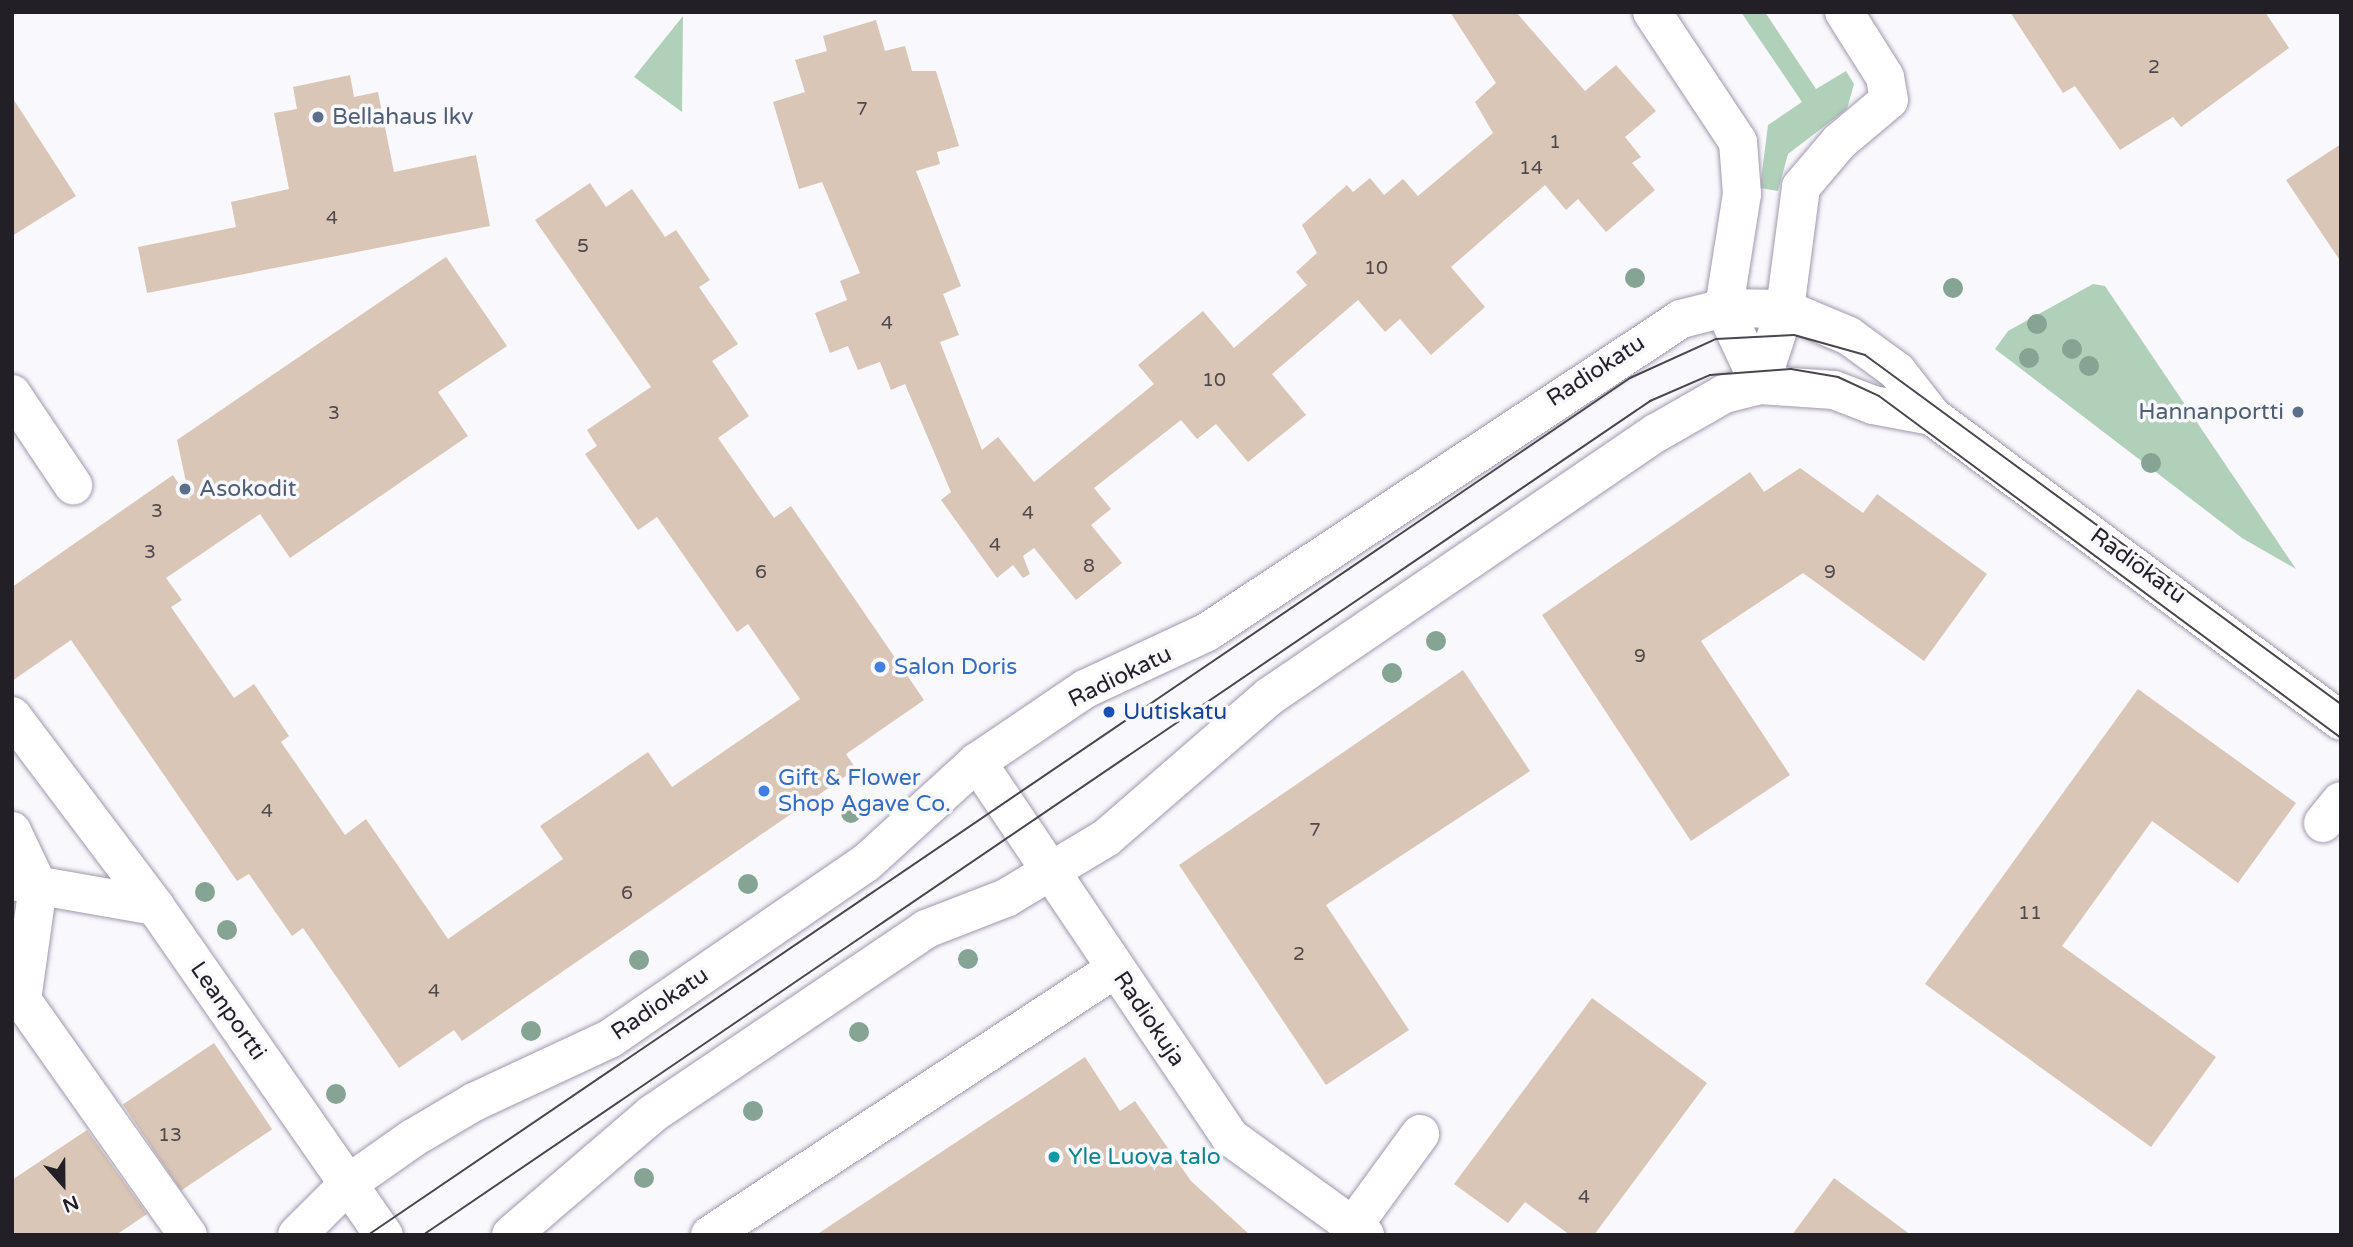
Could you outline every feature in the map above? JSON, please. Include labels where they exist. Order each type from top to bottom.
[{"type":"street","points":[[1652,12],[1738,142],[1742,194],[1724,308],[1760,386]]},
{"type":"street","points":[[1760,386],[1785,309],[1801,187],[1839,142],[1889,100],[1885,77],[1844,12]]},
{"type":"street","name":"Radiokatu","points":[[297,1235],[349,1184],[474,1102],[611,1038],[866,863],[977,762],[1085,688],[1207,632],[1642,340],[1681,319],[1724,308],[1785,309],[1849,336],[1897,371],[1932,416],[2341,721]]},
{"type":"street","name":"Radiokatu","points":[[511,1235],[652,1114],[926,929],[1050,873],[1160,795],[1270,696],[1656,432],[1724,394],[1760,386],[1834,390],[1873,405],[1932,416]]},
{"type":"street","points":[[12,394],[73,485]]},
{"type":"street","name":"Leanportti","points":[[12,716],[155,905],[384,1235]]},
{"type":"street","name":"Radiokuja","points":[[977,762],[1230,1137],[1359,1230]]},
{"type":"street","points":[[12,831],[25,884],[22,1000],[188,1235]]},
{"type":"street","points":[[25,884],[155,905]]},
{"type":"street","points":[[710,1235],[1115,969]]},
{"type":"street","points":[[1359,1230],[1420,1134]]},
{"type":"green space","points":[[1741,12],[1765,12],[1816,89],[1846,71],[1854,84],[1847,109],[1788,154],[1778,191],[1760,188],[1768,125],[1802,102]]},
{"type":"green space","points":[[683,16],[682,112],[634,77]]},
{"type":"green space","points":[[2093,284],[2105,286],[2296,569],[2242,538],[1995,349],[2008,331]]},
{"type":"building","points":[[1450,12],[1516,12],[1585,91],[1616,65],[1656,111],[1625,137],[1641,157],[1632,163],[1655,190],[1606,232],[1578,199],[1566,210],[1545,185],[1451,267],[1485,307],[1431,355],[1400,319],[1385,332],[1358,300],[1272,374],[1306,415],[1248,462],[1216,424],[1197,439],[1181,420],[1094,488],[1111,509],[1091,525],[1122,563],[1076,600],[1034,548],[1023,556],[1030,574],[1023,578],[1013,565],[997,578],[941,500],[951,492],[905,384],[891,390],[880,362],[858,370],[848,346],[830,353],[815,313],[847,300],[840,281],[860,273],[822,182],[799,189],[773,102],[805,92],[795,60],[827,51],[823,36],[876,20],[885,51],[905,46],[912,71],[936,71],[959,146],[937,152],[940,164],[916,171],[961,286],[943,294],[959,335],[940,342],[982,450],[998,437],[1034,482],[1154,384],[1138,365],[1203,311],[1234,348],[1307,285],[1296,272],[1317,253],[1302,225],[1347,185],[1353,192],[1370,178],[1384,195],[1403,179],[1418,196],[1493,133],[1475,102],[1496,83]]},
{"type":"building","points":[[2010,12],[2265,12],[2289,48],[2181,127],[2173,117],[2120,150],[2075,86],[2063,93]]},
{"type":"building","points":[[350,75],[354,97],[378,92],[394,172],[476,155],[490,226],[147,293],[138,247],[236,227],[231,202],[289,189],[274,113],[297,109],[293,87]]},
{"type":"building","points":[[12,97],[76,196],[12,236]]},
{"type":"building","points":[[2341,144],[2341,262],[2286,180]]},
{"type":"building","points":[[590,183],[606,207],[632,189],[665,237],[676,230],[710,280],[699,287],[738,344],[712,361],[749,416],[718,438],[774,518],[791,506],[924,700],[846,754],[856,769],[462,1041],[454,1030],[399,1068],[303,928],[292,936],[249,874],[237,881],[71,640],[12,681],[12,587],[173,475],[190,501],[177,440],[446,257],[507,346],[438,392],[468,436],[290,558],[260,514],[166,578],[182,600],[171,607],[234,698],[254,684],[289,736],[281,742],[345,835],[366,819],[448,939],[563,859],[540,826],[648,752],[672,787],[800,699],[748,624],[737,632],[657,517],[638,530],[585,454],[597,446],[587,430],[651,387],[535,220]]},
{"type":"building","points":[[1800,468],[1863,513],[1877,494],[1987,574],[1924,661],[1803,573],[1701,641],[1790,775],[1691,841],[1542,615],[1750,472],[1764,492]]},
{"type":"building","points":[[1463,670],[1530,771],[1326,905],[1409,1030],[1326,1085],[1179,865]]},
{"type":"building","points":[[2138,689],[2296,803],[2238,883],[2152,821],[2062,946],[2216,1057],[2151,1147],[1925,984]]},
{"type":"building","points":[[1592,998],[1707,1083],[1594,1235],[1570,1235],[1525,1202],[1508,1223],[1454,1184]]},
{"type":"building","points":[[214,1043],[272,1129],[181,1191],[123,1105]]},
{"type":"building","name":"Yle Luova talo","points":[[1085,1057],[1120,1111],[1135,1101],[1191,1181],[1250,1235],[816,1235]]},
{"type":"building","points":[[87,1130],[147,1214],[116,1235],[12,1235],[12,1180]]},
{"type":"building","points":[[1834,1178],[1911,1235],[1792,1235]]},
{"type":"tram line","points":[[368,1235],[1630,378],[1716,339],[1794,335],[1865,355],[2341,704]]},
{"type":"tram line","points":[[423,1235],[1650,401],[1710,375],[1791,369],[1838,377],[1879,396],[2341,738]]},
{"type":"place","name":"Bellahaus lkv","points":[[318,117]]},
{"type":"place","name":"Hannanportti","points":[[2298,412]]},
{"type":"place","name":"Asokodit","points":[[185,489]]},
{"type":"place","name":"Salon Doris","points":[[880,667]]},
{"type":"place","name":"Uutiskatu","points":[[1109,712]]},
{"type":"place","name":"Gift & Flower Shop Agave Co.","points":[[764,791]]},
{"type":"place","name":"Yle Luova talo","points":[[1054,1157]]}]
